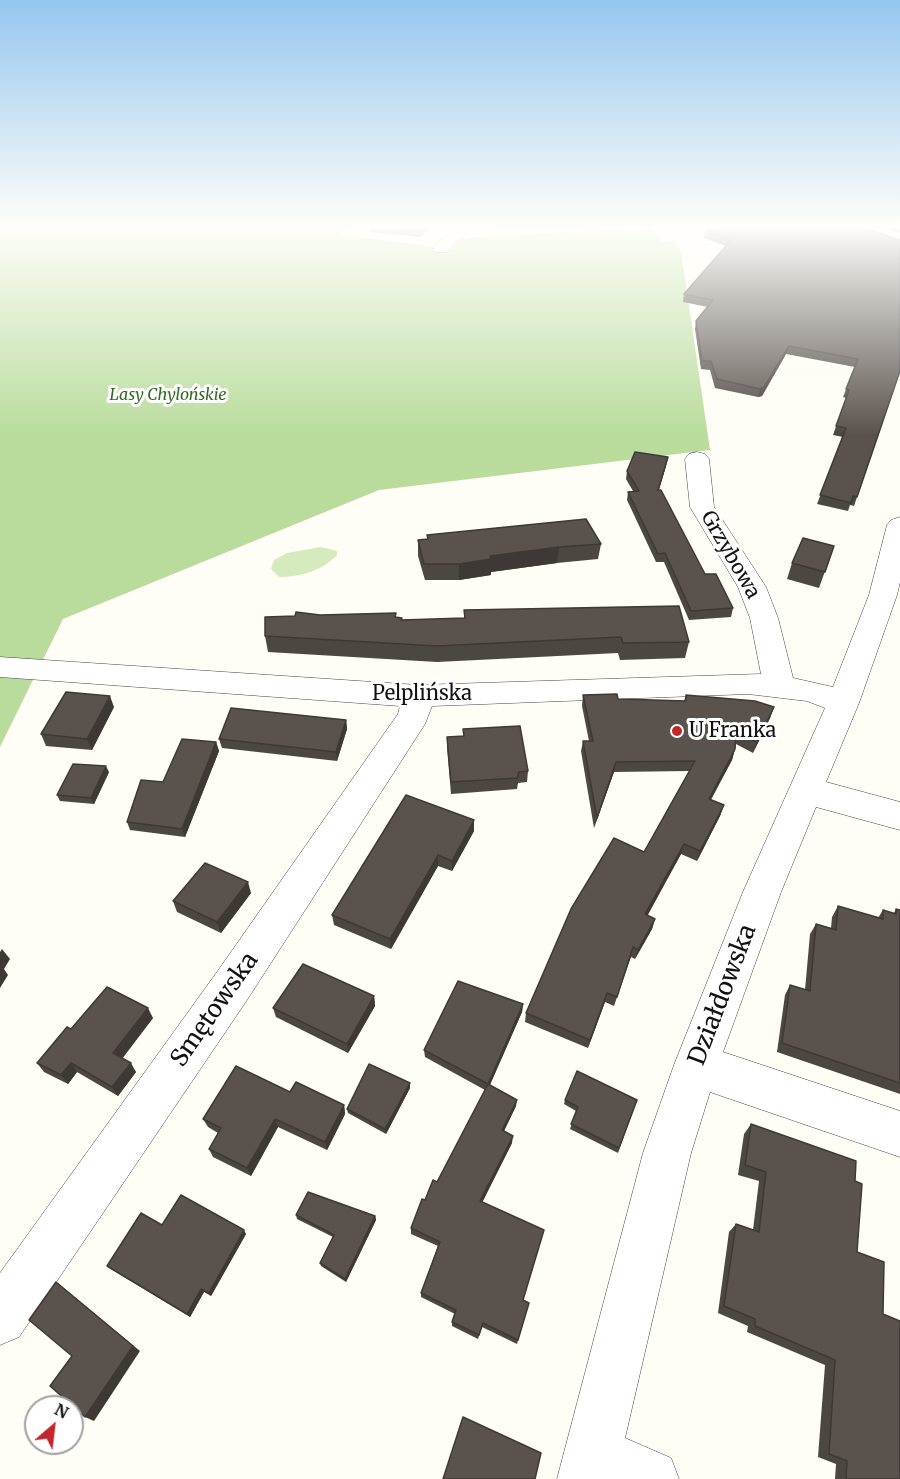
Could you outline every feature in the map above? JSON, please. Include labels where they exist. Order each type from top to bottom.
[{"type":"street","name":"Grzybowa","points":[[697,459],[702,507],[752,587],[764,618],[779,685]]},
{"type":"street","name":"Działdowska","points":[[589,1466],[667,1153],[696,1065],[804,790],[843,703],[883,596],[900,525]]},
{"type":"street","name":"Pelplińska","points":[[0,667],[418,696],[748,683],[779,685],[811,691],[843,703]]},
{"type":"street","name":"Smętowska","points":[[0,1318],[232,986],[402,736],[414,716],[418,696]]},
{"type":"street","points":[[804,790],[900,816]]},
{"type":"street","points":[[696,1065],[900,1134]]},
{"type":"street","points":[[589,1466],[650,1479]]},
{"type":"green space","name":"Lasy Chylońskie","points":[[0,297],[688,297],[710,450],[379,490],[63,619],[0,747]]},
{"type":"green space","points":[[321,547],[337,551],[337,555],[318,569],[295,576],[279,577],[271,569],[274,560],[287,553]]},
{"type":"building","points":[[699,297],[900,297],[900,371],[857,497],[853,496],[851,503],[820,495],[846,428],[836,426],[849,390],[846,389],[858,359],[789,346],[764,387],[760,389],[717,379],[711,361],[702,361],[696,321],[713,300]]},
{"type":"building","points":[[635,452],[668,457],[658,490],[661,490],[705,574],[716,574],[733,608],[691,611],[665,553],[658,554],[628,492],[639,491],[627,471]]},
{"type":"building","points":[[586,519],[601,544],[490,556],[491,559],[459,564],[424,564],[418,540],[428,539],[427,535]]},
{"type":"building","points":[[803,538],[834,546],[825,572],[792,563]]},
{"type":"building","points":[[679,606],[689,642],[623,643],[621,637],[437,646],[265,636],[265,617],[295,616],[296,612],[320,615],[396,613],[395,617],[402,618],[401,620],[465,618],[464,610]]},
{"type":"building","points":[[66,692],[110,696],[87,739],[41,734]]},
{"type":"building","points":[[617,694],[618,699],[686,701],[686,695],[755,701],[774,707],[757,742],[736,732],[735,749],[709,799],[724,805],[700,851],[684,844],[645,914],[655,919],[638,950],[633,947],[617,997],[607,993],[590,1040],[526,1013],[571,909],[614,838],[644,852],[695,761],[616,762],[597,818],[583,741],[593,741],[583,695]]},
{"type":"building","points":[[231,708],[346,720],[336,752],[219,739]]},
{"type":"building","points":[[520,726],[528,771],[519,772],[517,778],[451,782],[447,737],[464,736],[463,729]]},
{"type":"building","points":[[182,739],[216,742],[182,829],[127,822],[141,780],[163,782]]},
{"type":"building","points":[[73,764],[106,766],[91,798],[57,795]]},
{"type":"building","points":[[406,795],[474,820],[452,861],[438,855],[390,939],[332,915]]},
{"type":"building","points":[[205,863],[248,882],[217,922],[173,901]]},
{"type":"building","points":[[838,906],[883,919],[883,910],[896,914],[896,909],[900,910],[900,1083],[782,1043],[790,985],[810,991],[816,924],[836,930]]},
{"type":"building","points":[[303,964],[374,996],[347,1044],[273,1008]]},
{"type":"building","points":[[458,981],[523,1004],[488,1084],[424,1050]]},
{"type":"building","points":[[107,987],[148,1008],[113,1053],[131,1063],[112,1087],[71,1063],[61,1075],[37,1063],[67,1027],[71,1029]]},
{"type":"building","points":[[369,1064],[410,1083],[385,1129],[347,1109]]},
{"type":"building","points":[[236,1066],[290,1092],[296,1082],[344,1105],[325,1142],[275,1119],[247,1168],[209,1149],[221,1128],[203,1119]]},
{"type":"building","points":[[577,1071],[637,1100],[619,1148],[571,1124],[578,1107],[565,1100]]},
{"type":"building","points":[[488,1084],[517,1100],[502,1130],[513,1136],[480,1201],[544,1230],[523,1300],[529,1303],[518,1340],[483,1323],[479,1335],[452,1322],[456,1310],[421,1293],[440,1242],[411,1228],[422,1199],[425,1200],[433,1180],[437,1182]]},
{"type":"building","points":[[751,1124],[856,1161],[855,1181],[862,1184],[857,1252],[884,1262],[883,1314],[900,1321],[900,1479],[846,1479],[847,1461],[829,1454],[835,1360],[755,1326],[755,1319],[724,1306],[736,1224],[759,1232],[766,1172],[745,1165]]},
{"type":"building","points":[[308,1192],[375,1216],[345,1279],[320,1263],[334,1235],[296,1215]]},
{"type":"building","points":[[181,1195],[244,1230],[209,1293],[201,1289],[187,1314],[107,1266],[141,1213],[162,1225]]},
{"type":"building","points":[[56,1282],[133,1346],[85,1417],[84,1395],[60,1395],[50,1386],[72,1356],[29,1320]]},
{"type":"building","points":[[463,1417],[541,1453],[535,1479],[443,1479]]},
{"type":"place","name":"U Franka","points":[[677,731]]}]
